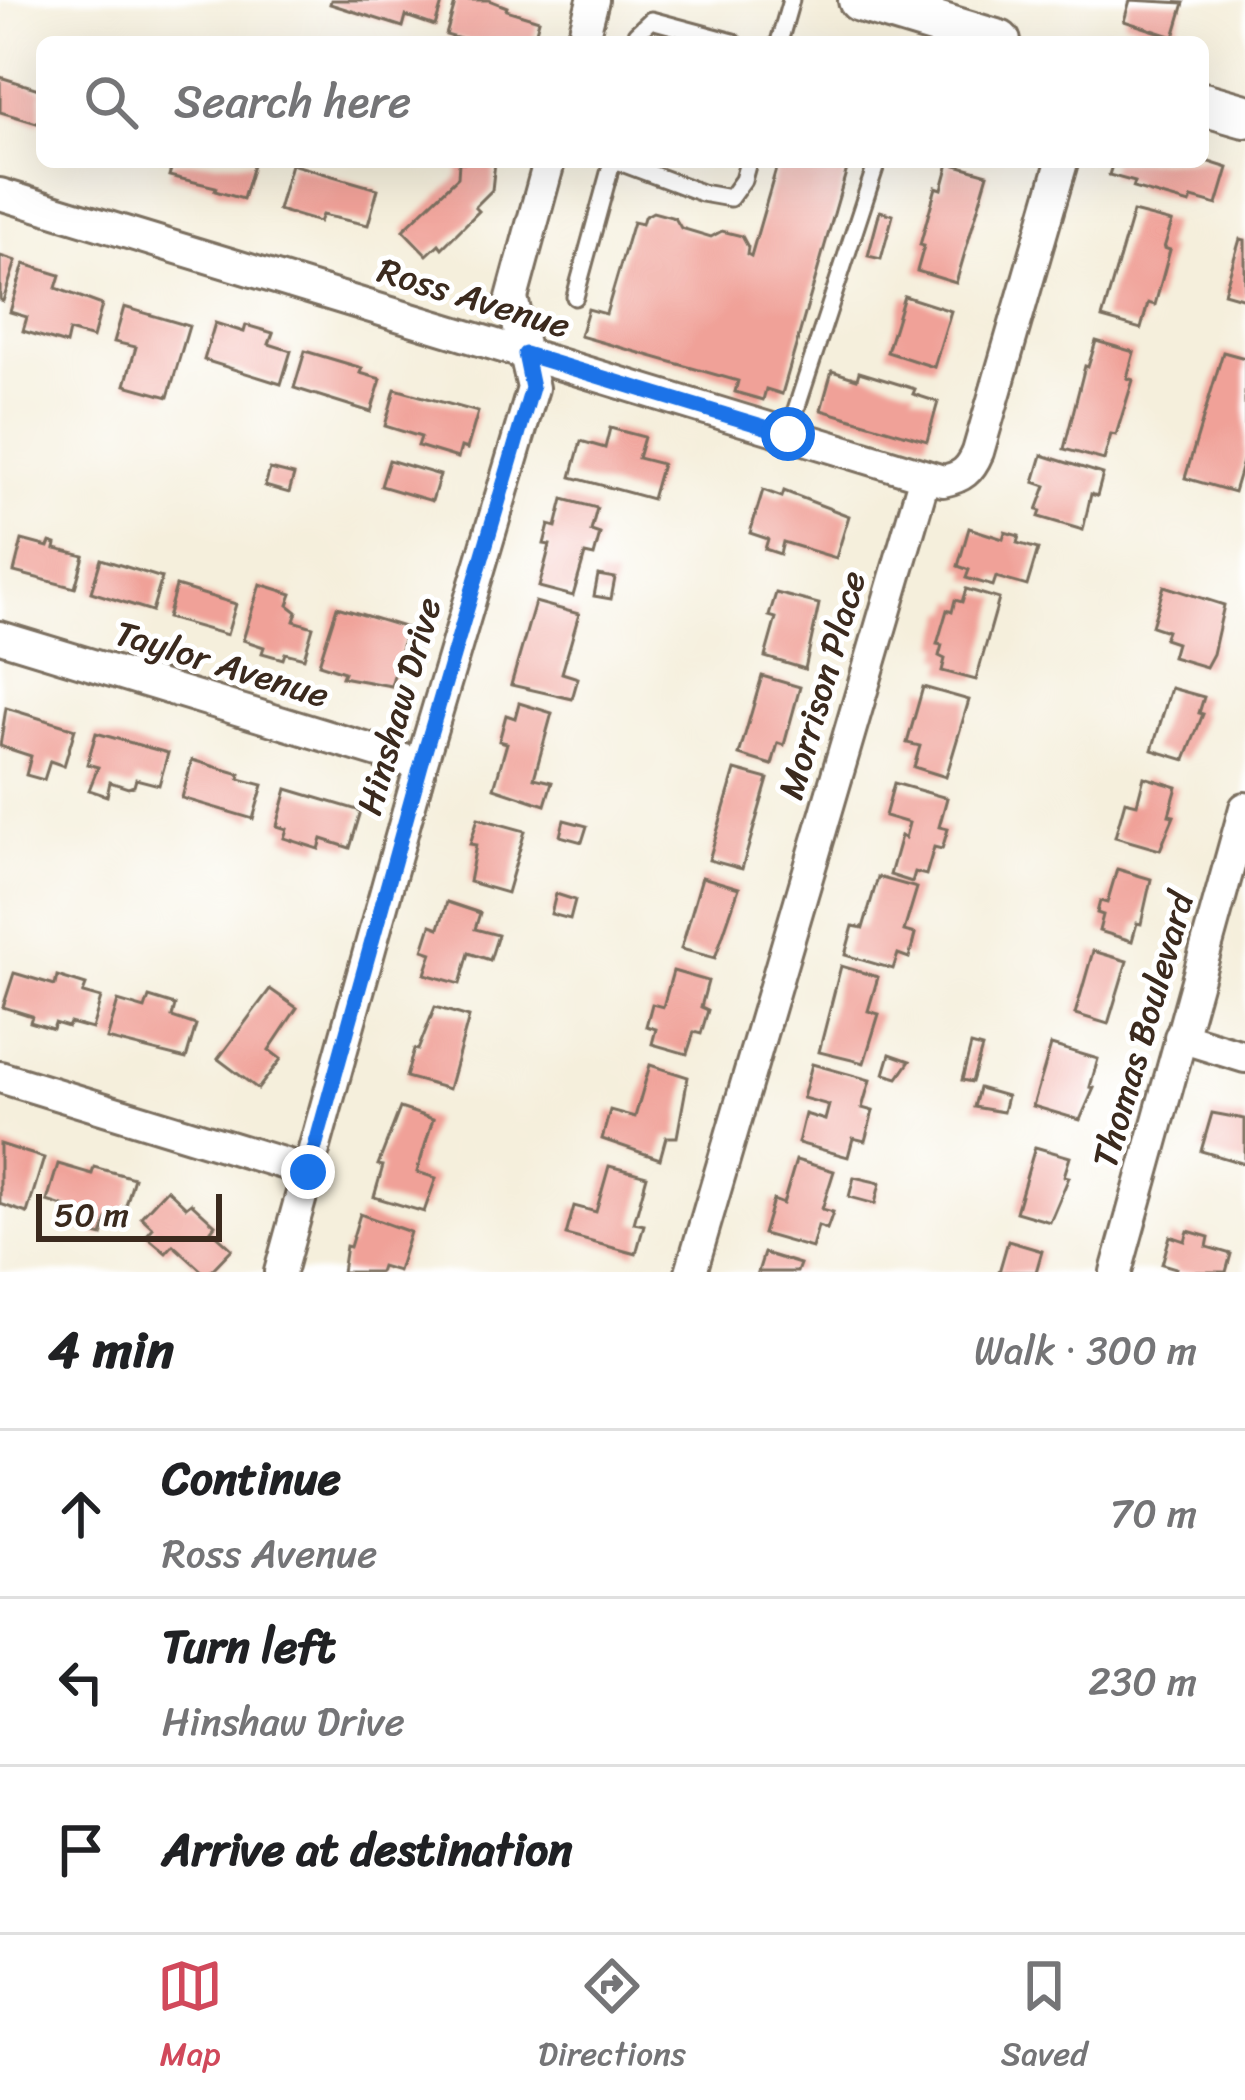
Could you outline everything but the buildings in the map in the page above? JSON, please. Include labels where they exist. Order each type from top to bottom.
[{"type":"main road","points":[[860,0],[920,25],[971,36]]},
{"type":"main road","points":[[1209,106],[1245,116]]},
{"type":"street","points":[[583,36],[593,0]]},
{"type":"street","name":"Hinshaw Drive","points":[[280,1272],[532,388],[512,298],[547,168]]},
{"type":"street","points":[[925,476],[943,481],[972,467],[1060,168]]},
{"type":"street","name":"Ross Avenue","points":[[0,194],[925,476]]},
{"type":"street","name":"Morrison Place","points":[[691,1272],[925,476]]},
{"type":"street","name":"Taylor Avenue","points":[[0,638],[421,765]]},
{"type":"street","name":"Thomas Boulevard","points":[[1116,1272],[1245,808]]},
{"type":"street","points":[[1180,1037],[1245,1057]]},
{"type":"street","points":[[0,1077],[308,1172]]},
{"type":"lane","points":[[781,36],[791,0]]},
{"type":"lane","points":[[636,36],[651,20],[711,36]]},
{"type":"lane","points":[[574,297],[613,168]]},
{"type":"lane","points":[[632,168],[730,198],[746,168]]},
{"type":"lane","points":[[788,434],[875,168]]},
{"type":"route","points":[[308,1172],[532,388],[525,354],[788,434]]}]
